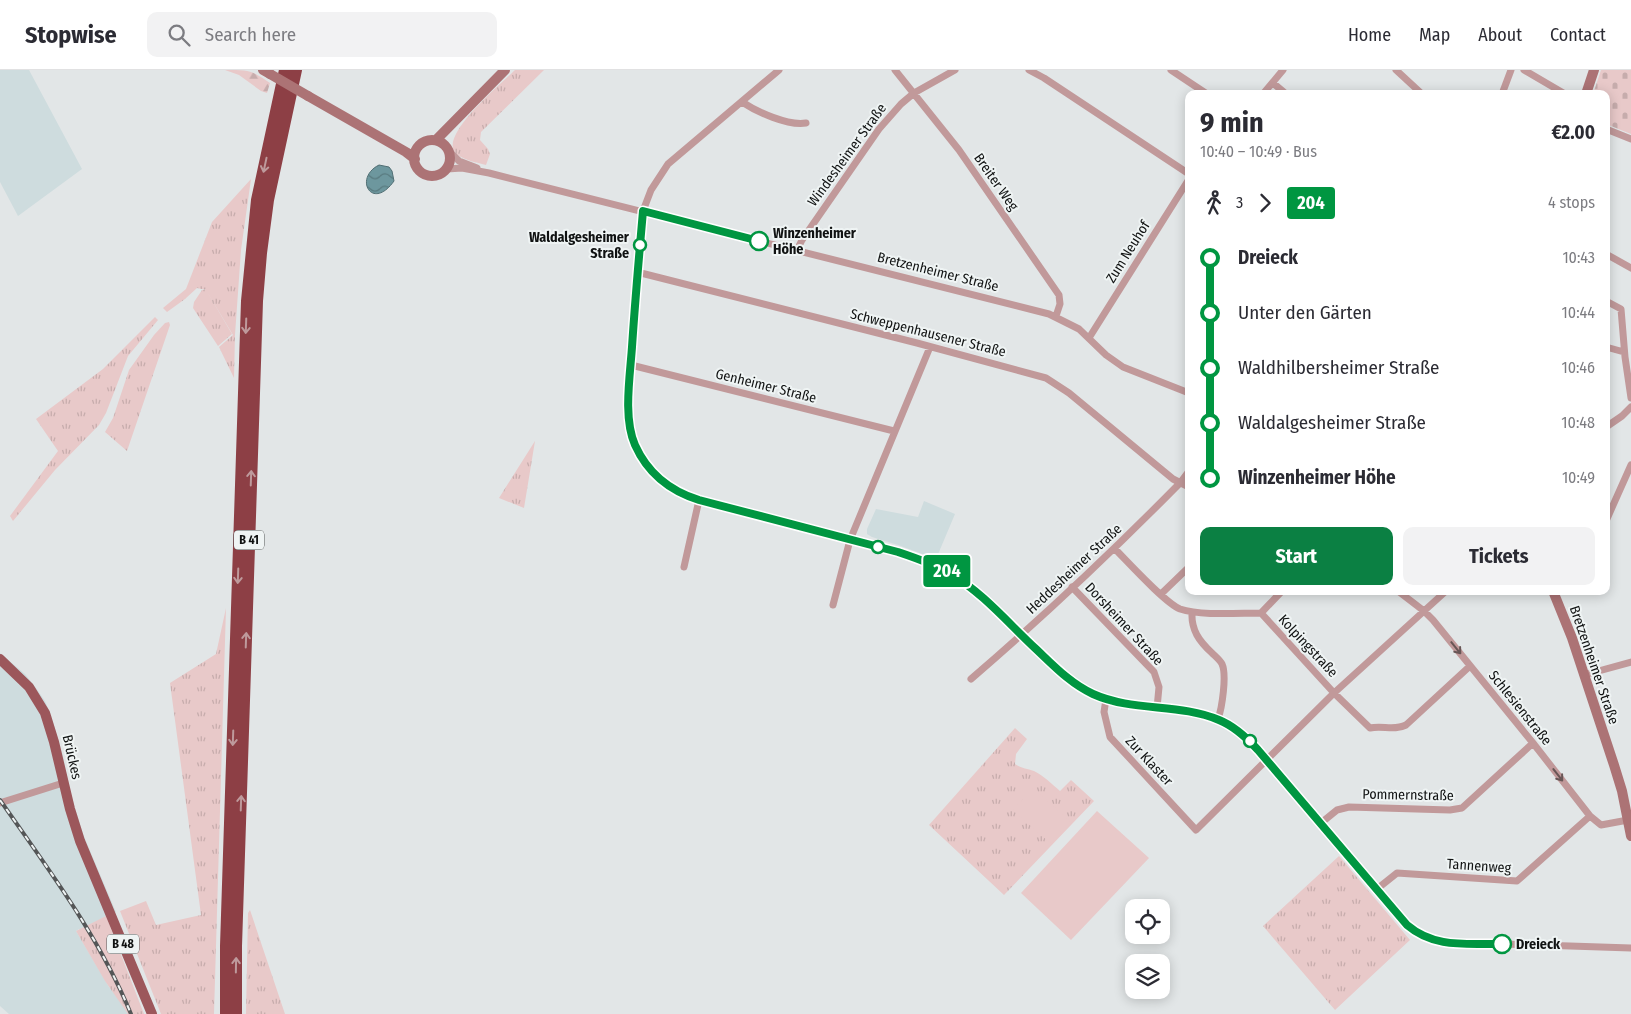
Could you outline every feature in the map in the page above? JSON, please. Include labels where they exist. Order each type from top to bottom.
[{"type":"highway","name":"B 41","points":[[226,1014],[226,946],[247,300],[257,200],[285,70]]},
{"type":"highway","name":"B 41","points":[[236,1014],[236,946],[257,301],[268,200],[296,70]]},
{"type":"main road","name":"Brückes","points":[[0,659],[28,686],[45,713],[78,835],[152,1014]]},
{"type":"street","points":[[436,140],[505,70]]},
{"type":"street","points":[[779,70],[668,164],[650,190],[643,211],[637,272],[629,409],[630,428],[634,444],[651,471],[672,489],[699,500],[922,560],[942,569],[975,591],[1071,681],[1092,694],[1119,703],[1194,712],[1218,719],[1230,726],[1243,735],[1268,760],[1407,925],[1422,936],[1443,942],[1631,948]]},
{"type":"street","name":"Breiter Weg","points":[[895,70],[959,150],[1058,295],[1060,304],[1056,316]]},
{"type":"street","name":"Windesheimer Straße","points":[[797,250],[879,129],[901,104],[914,93],[955,70]]},
{"type":"street","points":[[1029,70],[1185,171]]},
{"type":"street","points":[[1171,70],[1201,90]]},
{"type":"street","points":[[1267,90],[1283,70]]},
{"type":"street","points":[[1396,70],[1418,90]]},
{"type":"street","points":[[1504,90],[1511,70]]},
{"type":"street","points":[[1524,70],[1559,90]]},
{"type":"street","points":[[1587,90],[1594,70]]},
{"type":"street","points":[[266,72],[386,140],[414,159],[419,169],[428,175],[437,175],[447,169],[450,161],[448,150],[454,128],[470,105]]},
{"type":"street","points":[[1272,83],[1281,90]]},
{"type":"street","points":[[742,102],[790,123],[806,123]]},
{"type":"street","points":[[1610,131],[1631,139]]},
{"type":"street","points":[[386,140],[406,146],[419,146]]},
{"type":"street","points":[[414,159],[415,152],[419,146],[426,141],[436,140],[442,143],[448,150]]},
{"type":"street","name":"Bretzenheimer Straße","points":[[448,150],[459,161],[489,173]]},
{"type":"street","name":"Bretzenheimer Straße","points":[[447,169],[462,168],[489,173],[1056,316],[1079,329],[1106,355],[1128,369],[1185,391]]},
{"type":"street","name":"Zum Neuhof","points":[[1089,338],[1185,185]]},
{"type":"street","points":[[1610,256],[1631,268]]},
{"type":"street","name":"Schweppenhausener Straße","points":[[637,272],[1035,374],[1054,382],[1180,483]]},
{"type":"street","points":[[1610,303],[1621,310],[1624,352],[1631,398]]},
{"type":"street","points":[[833,605],[850,540],[930,347]]},
{"type":"street","points":[[1610,348],[1624,352]]},
{"type":"street","name":"Genheimer Straße","points":[[631,365],[894,431]]},
{"type":"street","points":[[1610,424],[1631,407]]},
{"type":"street","points":[[1610,512],[1631,465]]},
{"type":"street","name":"Heddesheimer Straße","points":[[971,679],[1022,635],[1115,548],[1185,476]]},
{"type":"street","points":[[1180,483],[1185,485]]},
{"type":"street","points":[[684,567],[699,500]]},
{"type":"street","name":"Kolpingstraße","points":[[1115,548],[1174,606],[1192,612],[1261,613],[1334,693],[1370,728],[1401,728],[1406,725],[1470,666]]},
{"type":"street","points":[[1161,594],[1185,571]]},
{"type":"street","name":"Dorsheimer Straße","points":[[1072,588],[1154,672],[1159,687],[1157,708]]},
{"type":"street","points":[[1261,613],[1278,595]]},
{"type":"street","name":"Schlesienstraße","points":[[1404,595],[1424,611],[1533,743],[1590,816]]},
{"type":"street","points":[[1268,760],[1334,693],[1442,595]]},
{"type":"street","name":"Bretzenheimer Straße","points":[[1555,595],[1566,621],[1620,783],[1631,836]]},
{"type":"street","points":[[1192,612],[1192,625],[1195,633],[1223,666],[1222,706],[1218,719]]},
{"type":"street","points":[[1584,675],[1631,662]]},
{"type":"street","name":"Zur Klaster","points":[[1106,699],[1104,712],[1110,737],[1196,830],[1268,760]]},
{"type":"street","name":"Pommernstraße","points":[[1321,823],[1337,810],[1349,807],[1450,810],[1462,808],[1533,743]]},
{"type":"street","points":[[0,803],[63,783]]},
{"type":"street","points":[[1590,816],[1601,825],[1628,820]]},
{"type":"street","name":"Tannenweg","points":[[1377,889],[1397,873],[1517,881],[1590,816]]},
{"type":"shaded area","points":[[0,70],[29,70],[82,169],[18,216],[0,182]]},
{"type":"shaded area","points":[[924,501],[955,514],[936,559],[867,534],[867,529],[876,509],[918,517]]},
{"type":"shaded area","points":[[0,653],[25,674],[45,701],[51,715],[83,834],[116,912],[89,925],[134,1014],[9,1014],[0,1006]],"holes":[[[79,929],[112,992],[76,931]]]},
{"type":"green space","points":[[225,70],[245,71],[258,75],[270,83],[267,93],[261,91],[239,75]]},
{"type":"green space","points":[[515,70],[544,70],[481,132],[480,140],[490,154],[486,165],[460,157],[454,151],[453,143],[457,132],[465,120],[487,96]]},
{"type":"green space","points":[[1601,70],[1631,70],[1631,134],[1610,126],[1610,90],[1594,90]]},
{"type":"green space","points":[[251,179],[241,250],[234,378],[219,347],[233,335],[206,290],[197,288],[167,312],[163,308],[186,289],[212,222]]},
{"type":"green space","points":[[202,290],[206,290],[232,334],[218,346],[193,308],[194,302]]},
{"type":"green space","points":[[155,317],[158,320],[128,356],[106,413],[99,425],[55,470],[13,521],[10,516],[58,451],[36,419],[103,369]]},
{"type":"green space","points":[[169,322],[170,325],[127,451],[105,432],[113,418],[129,370],[154,335],[165,323]]},
{"type":"green space","points":[[535,441],[524,508],[499,498]]},
{"type":"green space","points":[[226,608],[214,1014],[161,1014],[120,911],[146,901],[156,925],[201,915],[170,683],[216,654]]},
{"type":"green space","points":[[1015,728],[1027,739],[1016,754],[1015,764],[1038,773],[1060,791],[1071,780],[1094,801],[1004,895],[929,825]]},
{"type":"green space","points":[[1033,788],[1070,821],[1050,843],[1013,810]]},
{"type":"green space","points":[[1097,811],[1149,858],[1071,940],[1021,893]]},
{"type":"green space","points":[[1339,856],[1410,940],[1335,1010],[1263,926]]},
{"type":"green space","points":[[250,910],[285,1014],[246,1014],[248,913]]},
{"type":"green space","points":[[106,916],[144,1014],[128,1014],[105,981],[76,931]]},
{"type":"water","points":[[379,165],[389,167],[394,181],[386,190],[373,193],[368,190],[367,177]]},
{"type":"railway","points":[[0,800],[54,877],[88,930],[104,957],[131,1014]]},
{"type":"bus line","name":"204","points":[[759,241],[643,211],[629,409],[630,428],[634,444],[651,471],[672,489],[684,495],[817,532],[898,552],[942,569],[975,591],[1061,673],[1092,694],[1119,703],[1194,712],[1218,719],[1248,739],[1284,778],[1407,925],[1415,932],[1435,941],[1502,944]]},
{"type":"place","name":"Winzenheimer Höhe","points":[[759,241]]},
{"type":"place","name":"Waldalgesheimer Straße","points":[[640,245]]},
{"type":"place","name":"Dreieck","points":[[1502,944]]}]
